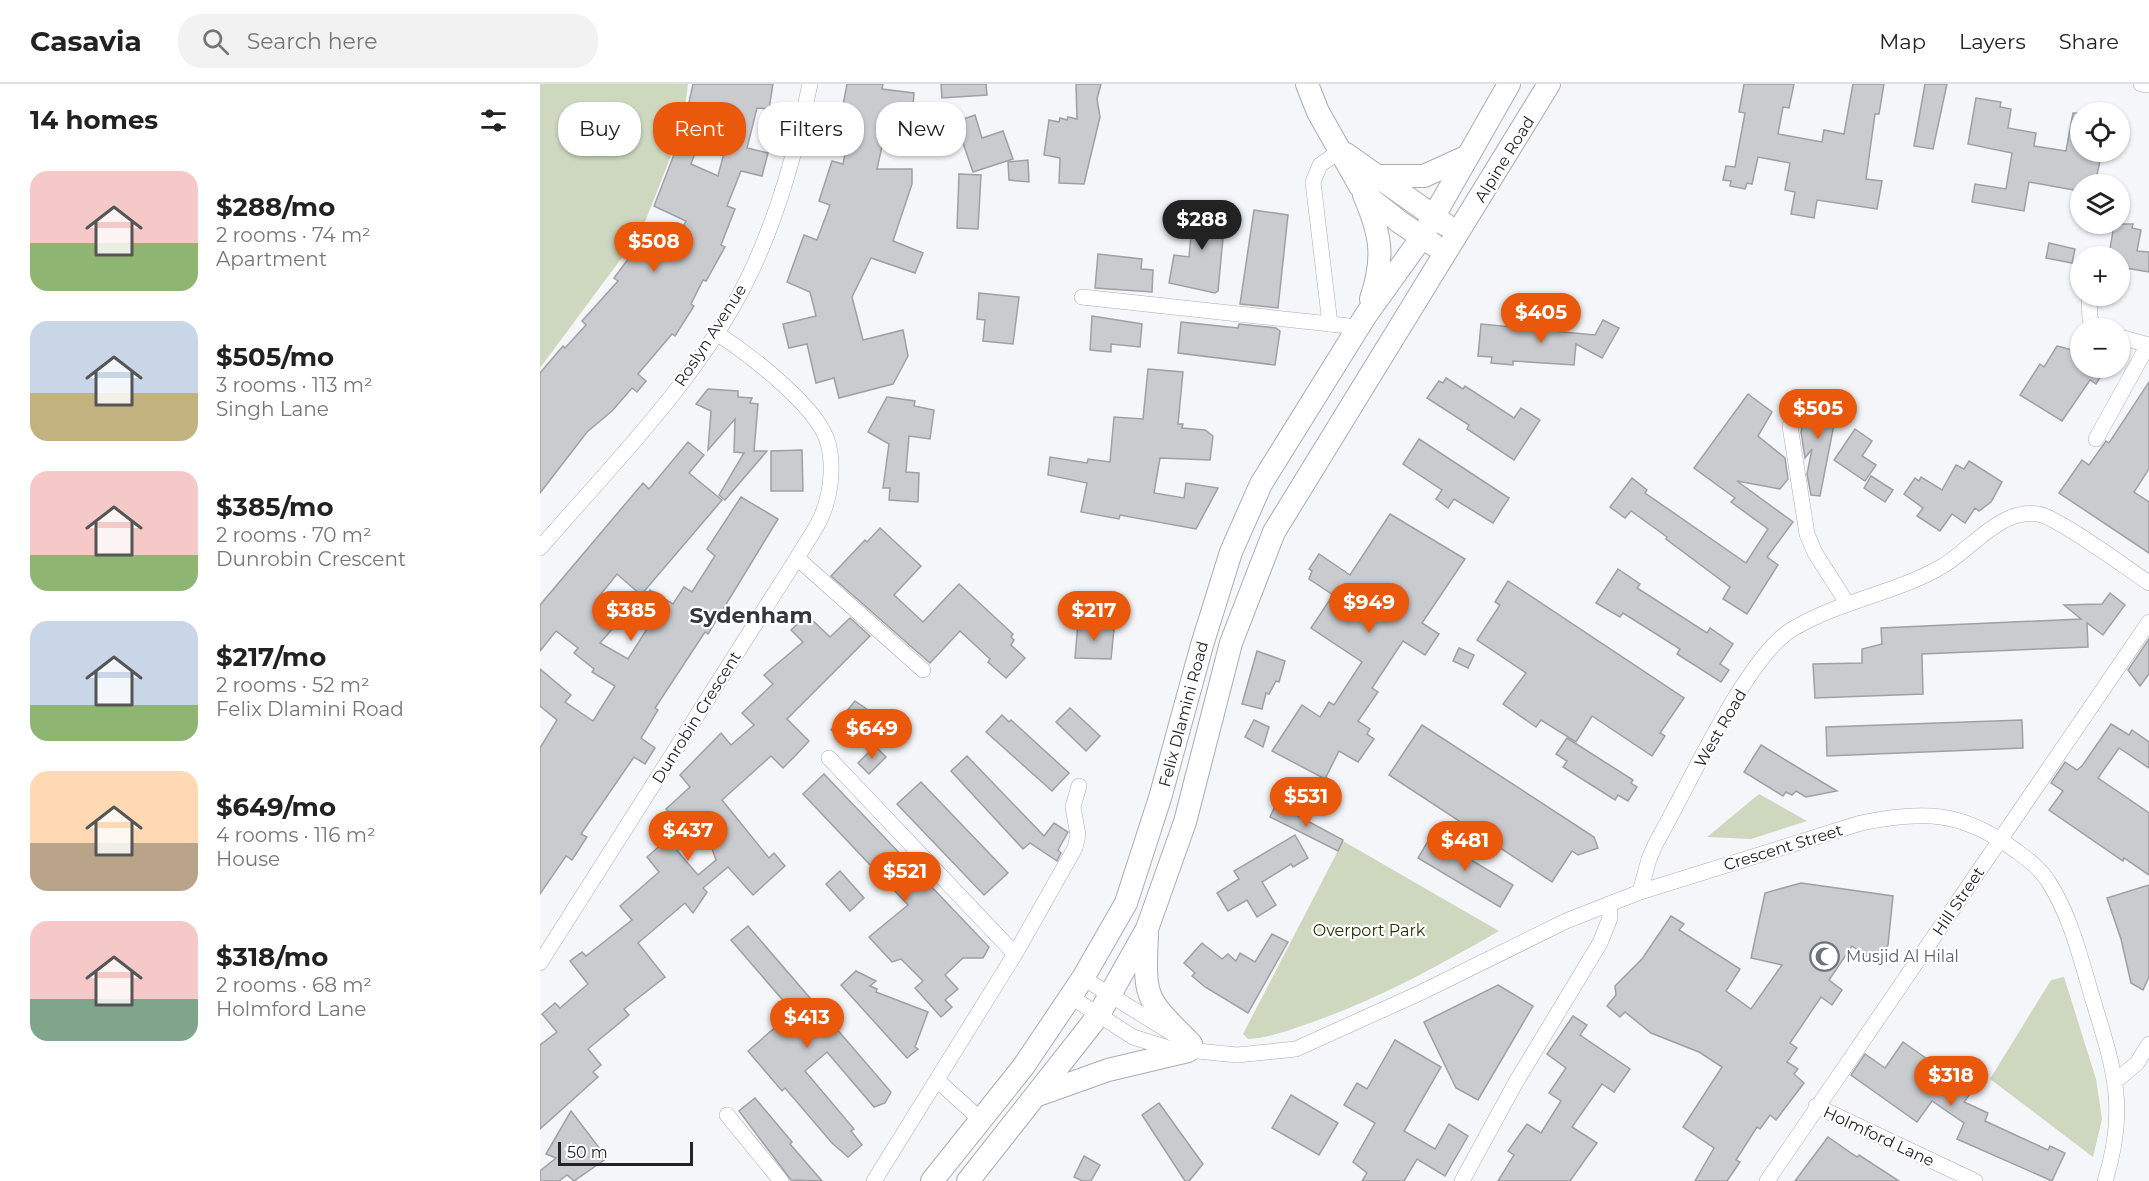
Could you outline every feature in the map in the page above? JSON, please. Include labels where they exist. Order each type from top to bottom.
[{"type":"main road","points":[[1307,84],[1318,112],[1341,150],[1369,181],[1434,218],[1463,224]]},
{"type":"main road","name":"Alpine Road","points":[[1422,237],[1509,84]]},
{"type":"main road","name":"Alpine Road","points":[[1445,253],[1549,84]]},
{"type":"main road","points":[[1369,181],[1424,176],[1468,156]]},
{"type":"main road","points":[[1369,181],[1373,201],[1445,253]]},
{"type":"main road","points":[[1362,321],[1379,276],[1380,245],[1369,181]]},
{"type":"main road","name":"Felix Dlamini Road","points":[[932,1181],[1023,1067],[1077,987],[1126,903],[1160,798],[1202,645],[1232,552],[1261,484],[1362,321],[1422,237]]},
{"type":"main road","name":"Felix Dlamini Road","points":[[968,1181],[1098,1016],[1112,995],[1147,929],[1185,822],[1232,643],[1274,532],[1445,253]]},
{"type":"main road","points":[[1038,1095],[1108,1070],[1189,1048],[1157,1009],[1146,988],[1147,929]]},
{"type":"street","name":"Roslyn Avenue","points":[[540,548],[686,376],[716,332],[749,276],[774,216],[796,152],[810,84]]},
{"type":"street","points":[[2141,84],[2149,85]]},
{"type":"street","points":[[1330,324],[1313,182],[1320,165],[1341,150]]},
{"type":"street","points":[[1082,297],[1330,324],[1362,321]]},
{"type":"street","name":"Dunrobin Crescent","points":[[540,963],[797,558],[822,515],[827,499],[831,470],[828,442],[821,426],[794,395],[765,369],[716,332]]},
{"type":"street","points":[[2096,439],[2149,345],[2130,340]]},
{"type":"street","points":[[1791,426],[1808,534],[1815,553],[1846,603]]},
{"type":"street","name":"West Road","points":[[1641,892],[1649,859],[1656,843],[1734,702],[1766,653],[1791,630],[1846,603],[1924,577],[1950,562],[1996,525],[2016,516],[2028,514],[2049,518],[2149,584]]},
{"type":"street","points":[[797,558],[923,670]]},
{"type":"street","name":"Hill Street","points":[[1767,1181],[1816,1106],[2149,622]]},
{"type":"street","points":[[829,758],[1015,954]]},
{"type":"street","points":[[874,1181],[1015,954],[1075,848],[1078,835],[1073,807],[1079,786]]},
{"type":"street","name":"Crescent Street","points":[[1077,987],[1098,1016],[1133,1037],[1158,1046],[1189,1048],[1220,1054],[1296,1049],[1431,988],[1566,921],[1641,892],[1799,842],[1901,814],[1929,814],[1955,819],[2001,839],[2031,862],[2048,880],[2061,905],[2081,960],[2116,1080],[2118,1128],[2106,1181]]},
{"type":"street","points":[[1462,1181],[1516,1082],[1600,943],[1610,918],[1609,904]]},
{"type":"street","name":"Crescent Street","points":[[1077,987],[1112,995],[1189,1048]]},
{"type":"street","points":[[2116,1080],[2137,1063],[2149,1044]]},
{"type":"street","points":[[937,1080],[980,1119]]},
{"type":"street","name":"Holmford Lane","points":[[1816,1106],[1975,1181]]},
{"type":"street","points":[[728,1115],[781,1181]]},
{"type":"green space","points":[[540,84],[688,84],[686,102],[653,102],[653,156],[671,156],[641,232],[540,368]]},
{"type":"green space","points":[[1759,794],[1807,821],[1751,839],[1707,837]]},
{"type":"green space","name":"Overport Park","points":[[1343,841],[1499,931],[1359,1004],[1287,1031],[1248,1039],[1243,1034]]},
{"type":"green space","points":[[2064,977],[2096,1079],[2102,1119],[2093,1157],[1990,1079],[2051,980]]},
{"type":"building","points":[[693,84],[773,84],[770,102],[758,102],[747,148],[758,151],[758,156],[767,156],[762,176],[741,171],[727,206],[735,209],[721,245],[725,247],[706,281],[703,280],[691,304],[694,306],[675,336],[672,334],[638,374],[646,381],[637,392],[632,388],[612,411],[587,432],[540,493],[540,373],[563,346],[565,348],[586,325],[582,321],[618,281],[614,278],[643,239],[668,254],[686,221],[654,206],[673,156],[694,156],[691,164],[718,176],[723,156],[746,156],[746,102],[689,102]]},
{"type":"building","points":[[847,84],[883,84],[882,89],[914,93],[913,102],[876,102],[876,156],[880,156],[877,169],[912,169],[912,184],[893,241],[923,253],[915,273],[871,258],[852,297],[863,340],[903,330],[908,356],[893,384],[839,398],[834,378],[816,383],[807,344],[789,348],[783,324],[816,316],[810,292],[787,282],[804,235],[817,240],[830,205],[819,201],[832,161],[843,164],[845,156],[864,156],[864,102],[844,102]]},
{"type":"building","points":[[941,84],[986,84],[987,95],[942,98]]},
{"type":"building","points":[[1076,84],[1101,84],[1097,99],[1100,117],[1084,184],[1059,183],[1060,158],[1044,155],[1049,120],[1059,122],[1060,118],[1077,119]]},
{"type":"building","points":[[1744,84],[1794,84],[1789,108],[1783,107],[1778,134],[1822,142],[1824,130],[1844,134],[1853,84],[1884,84],[1879,114],[1875,114],[1866,179],[1882,181],[1877,209],[1817,200],[1814,218],[1791,214],[1795,192],[1785,190],[1790,163],[1758,157],[1752,184],[1747,183],[1745,189],[1730,186],[1731,181],[1723,180],[1726,166],[1735,167],[1745,113],[1739,112]]},
{"type":"building","points":[[1925,84],[1947,84],[1933,149],[1914,146]]},
{"type":"building","points":[[1976,98],[2001,102],[2000,107],[2011,109],[2008,128],[2036,133],[2034,146],[2066,151],[2070,129],[2070,162],[2100,162],[2097,174],[2070,174],[2070,189],[2029,182],[2024,211],[1972,202],[1975,184],[2006,189],[2012,153],[1968,144]]},
{"type":"building","points":[[975,115],[982,138],[1003,131],[1013,159],[973,172],[966,152],[966,118]]},
{"type":"building","points":[[1028,160],[1029,182],[1009,180],[1008,162]]},
{"type":"building","points":[[959,174],[981,175],[978,229],[957,228]]},
{"type":"building","points":[[1194,203],[1226,206],[1218,291],[1215,293],[1169,283],[1174,255],[1189,257]]},
{"type":"building","points":[[1254,210],[1288,215],[1278,308],[1240,304]]},
{"type":"building","points":[[2130,224],[2133,224],[2132,228],[2141,230],[2137,251],[2149,252],[2149,272],[2130,269],[2130,246],[2111,246],[2112,234],[2130,234]]},
{"type":"building","points":[[2049,243],[2070,248],[2070,263],[2046,258]]},
{"type":"building","points":[[1098,254],[1142,259],[1141,269],[1153,270],[1152,292],[1095,288]]},
{"type":"building","points":[[979,293],[1019,297],[1013,344],[983,341],[985,320],[977,319]]},
{"type":"building","points":[[1092,316],[1142,324],[1140,347],[1111,344],[1111,352],[1090,350]]},
{"type":"building","points":[[1603,320],[1619,328],[1602,358],[1576,344],[1574,365],[1513,361],[1513,365],[1491,363],[1492,357],[1478,356],[1481,324],[1595,335]]},
{"type":"building","points":[[1181,322],[1238,328],[1239,324],[1276,328],[1280,331],[1275,365],[1178,353]]},
{"type":"building","points":[[2057,346],[2070,349],[2070,378],[2100,378],[2096,384],[2090,380],[2062,421],[2020,395],[2040,364],[2044,367]]},
{"type":"building","points":[[1148,369],[1183,372],[1178,424],[1183,424],[1182,428],[1205,430],[1213,436],[1210,460],[1160,458],[1154,493],[1184,498],[1186,483],[1218,488],[1196,529],[1120,515],[1119,519],[1081,512],[1087,483],[1048,475],[1050,457],[1087,463],[1088,459],[1110,462],[1114,417],[1143,419]]},
{"type":"building","points":[[1446,378],[1463,389],[1465,386],[1514,418],[1521,408],[1540,420],[1514,460],[1467,429],[1469,425],[1427,398],[1439,381],[1443,383]]},
{"type":"building","points":[[2149,382],[2149,469],[2134,492],[2149,502],[2149,553],[2059,493],[2082,460],[2089,465],[2106,441],[2109,443]]},
{"type":"building","points":[[708,389],[738,391],[738,397],[752,398],[750,403],[758,404],[754,451],[767,451],[725,500],[719,495],[744,453],[734,452],[735,419],[708,450],[711,411],[696,404]]},
{"type":"building","points":[[1748,394],[1772,412],[1758,436],[1785,458],[1788,479],[1780,489],[1737,481],[1793,522],[1767,557],[1778,565],[1747,614],[1723,599],[1730,587],[1666,539],[1667,537],[1631,511],[1625,518],[1610,507],[1632,478],[1647,490],[1645,493],[1746,563],[1768,529],[1731,502],[1735,498],[1694,468]]},
{"type":"building","points":[[887,397],[915,401],[914,406],[934,410],[930,439],[909,436],[906,472],[919,473],[918,502],[889,500],[890,488],[883,488],[889,444],[868,432]]},
{"type":"building","points":[[1808,398],[1838,404],[1820,496],[1811,495],[1807,474],[1812,449],[1805,458],[1801,432]]},
{"type":"building","points":[[1855,429],[1872,441],[1862,456],[1876,465],[1865,481],[1834,460]]},
{"type":"building","points":[[1419,439],[1509,498],[1493,523],[1454,499],[1448,508],[1436,499],[1442,490],[1403,464]]},
{"type":"building","points":[[688,442],[704,455],[689,473],[722,500],[641,595],[617,574],[597,599],[621,619],[600,643],[628,659],[647,629],[631,619],[650,590],[673,604],[684,587],[692,592],[715,556],[707,549],[741,497],[778,519],[708,634],[705,632],[655,708],[658,710],[641,738],[655,748],[645,764],[634,757],[581,834],[587,837],[572,860],[566,856],[540,894],[540,748],[557,720],[540,706],[540,669],[571,695],[565,702],[593,721],[615,686],[592,672],[594,669],[574,653],[578,648],[556,631],[540,651],[540,605],[643,483],[649,489]]},
{"type":"building","points":[[802,450],[803,491],[771,491],[771,451]]},
{"type":"building","points":[[1969,461],[2002,482],[1991,502],[1979,511],[1975,508],[1965,523],[1952,514],[1940,531],[1917,516],[1923,508],[1904,494],[1915,478],[1919,481],[1921,477],[1942,490],[1956,465],[1964,469]]},
{"type":"building","points":[[1871,476],[1893,490],[1885,502],[1864,488]]},
{"type":"building","points":[[1390,514],[1465,559],[1422,623],[1439,634],[1425,655],[1403,641],[1372,688],[1378,692],[1358,721],[1370,729],[1367,734],[1374,739],[1358,762],[1339,751],[1325,779],[1272,751],[1302,705],[1320,717],[1329,702],[1334,705],[1362,662],[1311,628],[1333,595],[1309,579],[1312,571],[1309,569],[1319,554],[1350,575]]},
{"type":"building","points":[[880,528],[921,566],[894,595],[923,622],[959,584],[1013,634],[1011,637],[1014,640],[1011,645],[1025,658],[1006,678],[988,662],[990,659],[960,631],[930,663],[831,576],[865,540],[867,542]]},
{"type":"building","points":[[1618,569],[1640,584],[1637,588],[1707,633],[1710,628],[1733,644],[1720,664],[1729,670],[1721,682],[1677,654],[1680,649],[1623,613],[1620,617],[1596,603]]},
{"type":"building","points":[[1508,581],[1684,698],[1660,733],[1665,736],[1652,756],[1592,716],[1576,742],[1541,720],[1536,727],[1503,704],[1526,673],[1477,640],[1500,605],[1495,602]]},
{"type":"building","points":[[2110,593],[2125,605],[2103,635],[2087,623],[2088,647],[1922,654],[1923,694],[1815,698],[1813,664],[1862,663],[1862,649],[1882,644],[1881,628],[2081,619],[2064,605],[2102,604]]},
{"type":"building","points":[[807,615],[830,637],[850,618],[870,636],[787,719],[809,741],[783,768],[771,756],[722,800],[769,858],[774,853],[785,866],[753,895],[728,867],[703,888],[707,892],[693,913],[685,903],[638,943],[665,977],[624,1009],[629,1015],[588,1049],[601,1065],[593,1072],[598,1077],[540,1129],[540,1045],[557,1032],[542,1014],[555,1003],[560,1008],[588,984],[570,961],[582,952],[586,956],[632,920],[620,906],[659,872],[647,857],[663,843],[659,838],[676,820],[666,809],[690,787],[680,775],[721,733],[731,745],[754,725],[742,713],[773,684],[764,675],[803,642],[791,630]],"holes":[[[697,826],[709,840],[716,860],[698,875],[674,847]]]},
{"type":"building","points":[[1078,623],[1114,629],[1111,659],[1075,658]]},
{"type":"building","points":[[2149,639],[2149,674],[2140,686],[2128,670]]},
{"type":"building","points":[[1459,648],[1474,655],[1468,668],[1453,661]]},
{"type":"building","points":[[1257,651],[1285,661],[1279,682],[1276,681],[1269,694],[1266,693],[1262,709],[1242,704]]},
{"type":"building","points":[[855,701],[868,710],[844,740],[831,730]]},
{"type":"building","points":[[1070,708],[1100,736],[1086,751],[1056,722]]},
{"type":"building","points":[[1002,715],[1009,722],[1011,720],[1069,773],[1052,791],[986,732]]},
{"type":"building","points":[[1254,720],[1269,727],[1263,747],[1245,737]]},
{"type":"building","points":[[2022,720],[2023,748],[1827,756],[1826,727]]},
{"type":"building","points":[[2111,724],[2129,735],[2132,730],[2149,742],[2149,768],[2119,748],[2098,778],[2149,813],[2149,875],[2124,858],[2123,861],[2049,810],[2063,791],[2051,783],[2065,762],[2077,770],[2082,766]]},
{"type":"building","points":[[1422,725],[1594,837],[1598,848],[1578,855],[1572,851],[1552,882],[1389,775]]},
{"type":"building","points":[[1567,738],[1633,780],[1631,783],[1637,787],[1628,801],[1618,795],[1615,800],[1563,767],[1567,761],[1556,754]]},
{"type":"building","points":[[1761,745],[1837,791],[1806,797],[1796,791],[1792,795],[1786,792],[1783,796],[1744,772]]},
{"type":"building","points":[[875,746],[886,757],[869,774],[858,763]]},
{"type":"building","points":[[967,756],[1044,836],[1054,823],[1068,832],[1058,850],[1061,853],[1057,861],[1030,843],[1023,849],[951,771]]},
{"type":"building","points":[[824,774],[989,947],[983,958],[963,958],[945,975],[958,989],[945,1000],[952,1007],[941,1017],[915,988],[923,981],[901,959],[892,962],[869,937],[908,905],[803,794]]},
{"type":"building","points":[[921,782],[1008,873],[984,895],[897,804]]},
{"type":"building","points":[[1276,804],[1343,840],[1338,851],[1270,817]]},
{"type":"building","points":[[1295,835],[1308,858],[1293,867],[1291,864],[1262,882],[1276,905],[1257,917],[1247,900],[1228,911],[1217,893],[1239,879],[1234,871]]},
{"type":"building","points":[[1431,836],[1513,885],[1500,907],[1418,858]]},
{"type":"building","points":[[840,871],[864,898],[850,911],[826,884]]},
{"type":"building","points":[[1801,883],[1893,896],[1888,945],[1876,963],[1852,946],[1829,980],[1842,990],[1832,1005],[1821,997],[1790,1043],[1797,1048],[1787,1062],[1798,1069],[1794,1074],[1804,1083],[1776,1120],[1770,1115],[1760,1129],[1757,1127],[1736,1160],[1740,1162],[1727,1181],[1695,1181],[1714,1148],[1683,1127],[1722,1067],[1699,1052],[1651,1033],[1625,1012],[1620,1017],[1607,1006],[1616,995],[1615,986],[1642,959],[1671,916],[1684,924],[1679,930],[1740,969],[1726,991],[1751,1009],[1782,965],[1751,958],[1765,893]]},
{"type":"building","points":[[2149,885],[2149,977],[2143,990],[2131,983],[2121,939],[2107,898]]},
{"type":"building","points":[[748,926],[891,1092],[885,1103],[874,1107],[827,1052],[805,1071],[854,1129],[851,1131],[862,1145],[848,1157],[832,1143],[785,1088],[782,1091],[748,1051],[793,1012],[731,940]]},
{"type":"building","points":[[1272,934],[1288,942],[1248,1013],[1205,987],[1192,976],[1195,973],[1184,963],[1202,943],[1222,959],[1228,954],[1236,961],[1240,953],[1255,962]]},
{"type":"building","points":[[856,971],[876,981],[870,986],[877,989],[876,992],[928,1012],[915,1047],[918,1049],[907,1058],[841,985]]},
{"type":"building","points":[[1498,985],[1533,1006],[1478,1100],[1456,1088],[1424,1022]]},
{"type":"building","points":[[1573,1016],[1587,1025],[1580,1035],[1630,1069],[1614,1092],[1602,1084],[1572,1127],[1597,1143],[1570,1181],[1498,1181],[1514,1155],[1508,1151],[1527,1124],[1541,1133],[1561,1101],[1549,1093],[1566,1068],[1547,1054]]},
{"type":"building","points":[[1395,1040],[1441,1067],[1404,1131],[1435,1149],[1449,1124],[1468,1136],[1445,1176],[1417,1159],[1404,1181],[1362,1181],[1367,1173],[1353,1162],[1375,1123],[1344,1105],[1357,1083],[1367,1089]]},
{"type":"building","points":[[1903,1042],[1950,1075],[1957,1066],[1979,1082],[1964,1102],[1988,1113],[1985,1121],[2048,1150],[2050,1146],[2065,1153],[2052,1181],[1957,1139],[1964,1123],[1932,1101],[1917,1122],[1851,1075],[1865,1054],[1885,1068]]},
{"type":"building","points":[[1291,1095],[1338,1123],[1319,1155],[1272,1128]]},
{"type":"building","points":[[755,1098],[822,1181],[791,1180],[739,1111]]},
{"type":"building","points":[[1159,1103],[1203,1164],[1189,1181],[1185,1181],[1142,1115]]},
{"type":"building","points":[[571,1111],[607,1158],[574,1181],[567,1175],[559,1181],[540,1181],[540,1171],[556,1158],[546,1154]]},
{"type":"building","points":[[1828,1137],[1857,1157],[1859,1155],[1899,1181],[1795,1181]]},
{"type":"building","points":[[1084,1156],[1100,1165],[1091,1181],[1082,1181],[1074,1177]]},
{"type":"place","name":"Musjid Al Hilal","points":[[1825,956]]},
{"type":"district","name":"Sydenham","points":[[751,615]]}]
